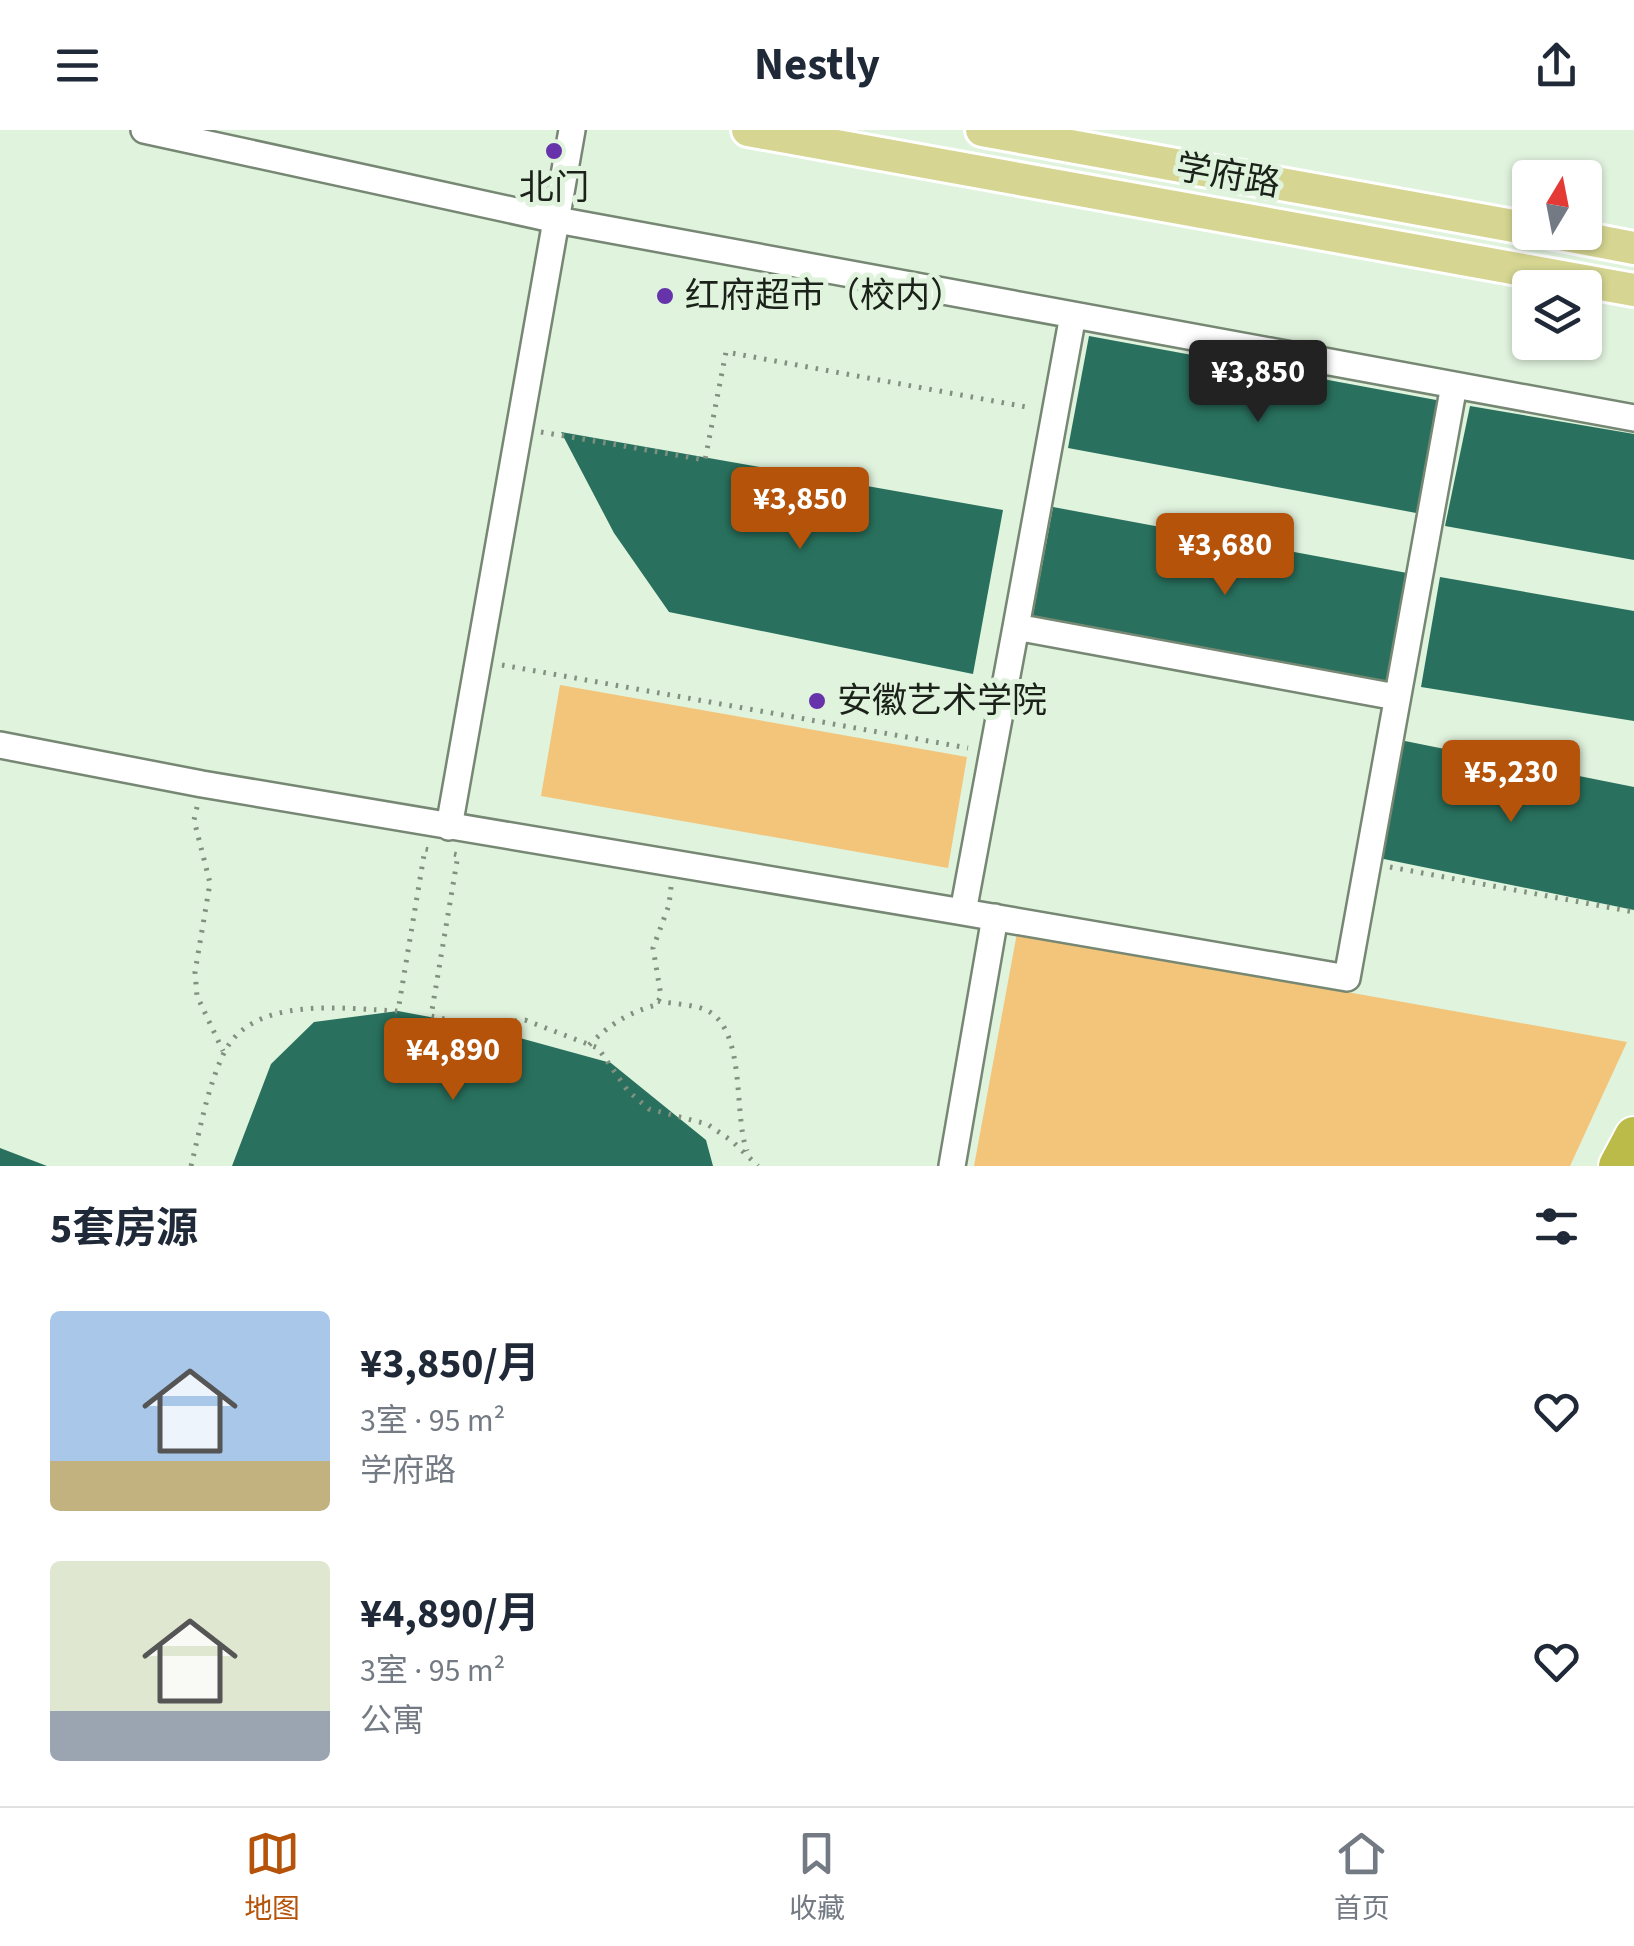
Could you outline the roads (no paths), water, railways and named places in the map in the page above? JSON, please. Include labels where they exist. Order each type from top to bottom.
[{"type":"highway","points":[[1618,1166],[1634,1136]]},
{"type":"main road","name":"学府路","points":[[748,130],[1634,290]]},
{"type":"main road","name":"学府路","points":[[982,130],[1512,226]]},
{"type":"main road","points":[[1602,242],[1634,248]]},
{"type":"lane","points":[[144,130],[557,220],[1634,418]]},
{"type":"lane","points":[[449,826],[572,130]]},
{"type":"lane","points":[[963,912],[1073,316]]},
{"type":"lane","points":[[0,745],[202,784],[1347,978],[1454,385]]},
{"type":"lane","points":[[1016,627],[1396,696]]},
{"type":"lane","points":[[952,1166],[995,918]]},
{"type":"place","name":"北门","points":[[554,151]]},
{"type":"place","name":"红府超市（校内）","points":[[665,296]]},
{"type":"place","name":"安徽艺术学院","points":[[817,701]]}]
